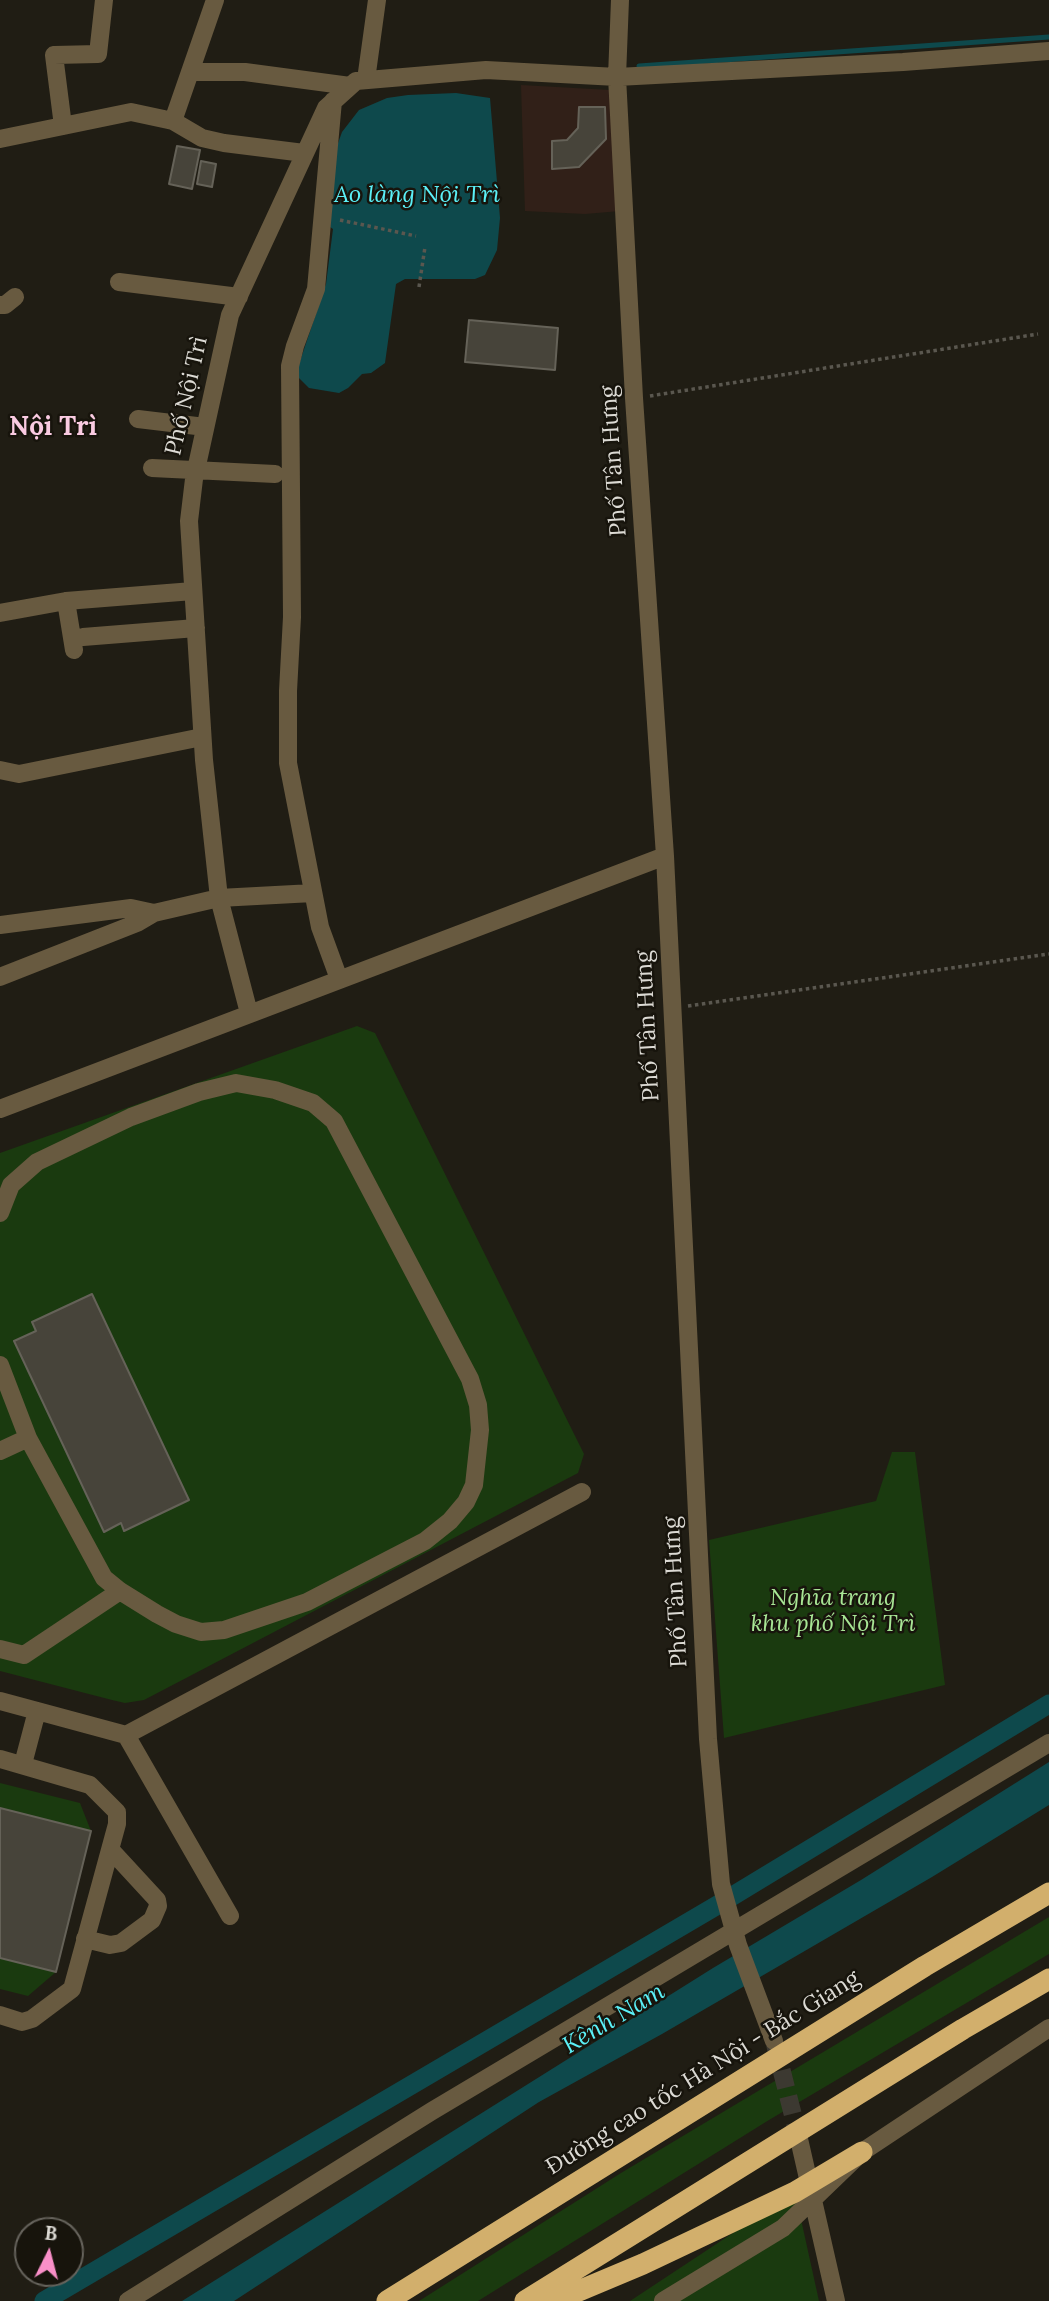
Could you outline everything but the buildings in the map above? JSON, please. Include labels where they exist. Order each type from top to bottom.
[{"type":"highway","name":"Đường cao tốc Hà Nội - Bắc Giang","points":[[387,2301],[925,1966],[1049,1894]]},
{"type":"highway","points":[[525,2301],[963,2029],[1049,1979]]},
{"type":"highway","points":[[555,2301],[811,2191],[862,2152]]},
{"type":"street","points":[[63,126],[54,55],[98,54],[104,0]]},
{"type":"street","points":[[358,83],[377,0]]},
{"type":"street","name":"Phố Tân Hưng","points":[[621,0],[617,77],[634,398],[665,856],[708,1739],[721,1884],[733,1931],[774,2041]]},
{"type":"street","points":[[173,121],[190,72],[209,1]]},
{"type":"street","points":[[190,72],[245,72],[358,83],[486,70],[617,77],[890,63],[1049,51]]},
{"type":"street","name":"Phố Nội Trì","points":[[249,1013],[219,898],[202,737],[189,521],[196,471],[230,316],[326,108],[358,83]]},
{"type":"street","points":[[333,102],[316,289],[290,366],[292,617],[288,763],[320,927],[339,979]]},
{"type":"street","points":[[0,139],[131,112],[173,121],[202,138],[304,153]]},
{"type":"street","points":[[119,282],[239,297]]},
{"type":"street","points":[[138,419],[205,427]]},
{"type":"street","points":[[152,468],[275,474]]},
{"type":"street","points":[[0,613],[66,601],[193,591]]},
{"type":"street","points":[[66,601],[78,643],[196,628]]},
{"type":"street","points":[[0,770],[19,774],[202,737]]},
{"type":"street","points":[[0,1109],[665,856]]},
{"type":"street","points":[[0,977],[137,923],[154,913],[219,898],[313,892]]},
{"type":"street","points":[[0,925],[131,908],[154,913]]},
{"type":"street","points":[[0,1213],[11,1185],[37,1162],[131,1117],[199,1092],[236,1083],[275,1090],[313,1103],[334,1121],[470,1380],[478,1405],[480,1430],[474,1485],[466,1502],[450,1521],[425,1541],[307,1602],[224,1630],[201,1632],[176,1624],[120,1591],[104,1578],[28,1438],[0,1365]]},
{"type":"street","points":[[0,1451],[28,1438]]},
{"type":"street","points":[[0,1701],[126,1735],[582,1492]]},
{"type":"street","points":[[0,1649],[24,1655],[120,1591]]},
{"type":"street","points":[[23,1764],[37,1711]]},
{"type":"street","points":[[126,1735],[230,1916]]},
{"type":"street","points":[[128,2301],[432,2111],[1049,1743]]},
{"type":"street","points":[[0,1759],[90,1785],[117,1812],[117,1824],[72,1989],[32,2019],[22,2021],[0,2015]]},
{"type":"street","points":[[85,1940],[110,1945],[121,1943],[152,1920],[158,1906],[157,1900],[110,1849]]},
{"type":"street","points":[[862,2152],[1049,2028]]},
{"type":"street","points":[[799,2139],[836,2301]]},
{"type":"street","points":[[663,2301],[783,2228],[811,2191]]},
{"type":"path","points":[[324,216],[416,236]]},
{"type":"path","points":[[419,287],[425,247]]},
{"type":"path","points":[[634,398],[1038,334]]},
{"type":"path","points":[[672,1008],[1049,954]]},
{"type":"shaded area","points":[[521,85],[610,90],[620,211],[585,214],[525,211]]},
{"type":"green space","points":[[357,1026],[375,1033],[584,1454],[578,1473],[144,1700],[125,1703],[0,1671],[0,1153]]},
{"type":"green space","name":"Nghĩa trang khu phố Nội Trì","points":[[892,1452],[915,1452],[945,1685],[724,1738],[709,1540],[876,1501]]},
{"type":"green space","points":[[0,1783],[80,1803],[91,1831],[56,1972],[28,1996],[0,1989]]},
{"type":"green space","points":[[1049,1917],[1049,1954],[769,2120],[478,2301],[419,2301],[621,2173]]},
{"type":"green space","points":[[795,2192],[819,2301],[630,2301]]},
{"type":"water","name":"Ao làng Nội Trì","points":[[456,93],[490,98],[500,218],[497,250],[485,275],[475,279],[405,279],[396,284],[385,363],[371,373],[362,374],[339,393],[309,388],[298,377],[298,367],[326,284],[333,229],[330,227],[337,146],[342,132],[359,110],[387,98]]},
{"type":"water","name":"Kênh Nam","points":[[1049,1762],[1049,1805],[932,1877],[662,2034],[539,2102],[234,2301],[182,2301],[713,1968],[861,1880]]},
{"type":"waterway","points":[[639,66],[1049,37]]},
{"type":"waterway","points":[[44,2301],[721,1903],[1049,1704]]},
{"type":"tunnel","points":[[775,2044],[799,2139]]},
{"type":"district","name":"Nội Trì","points":[[53,428]]}]
